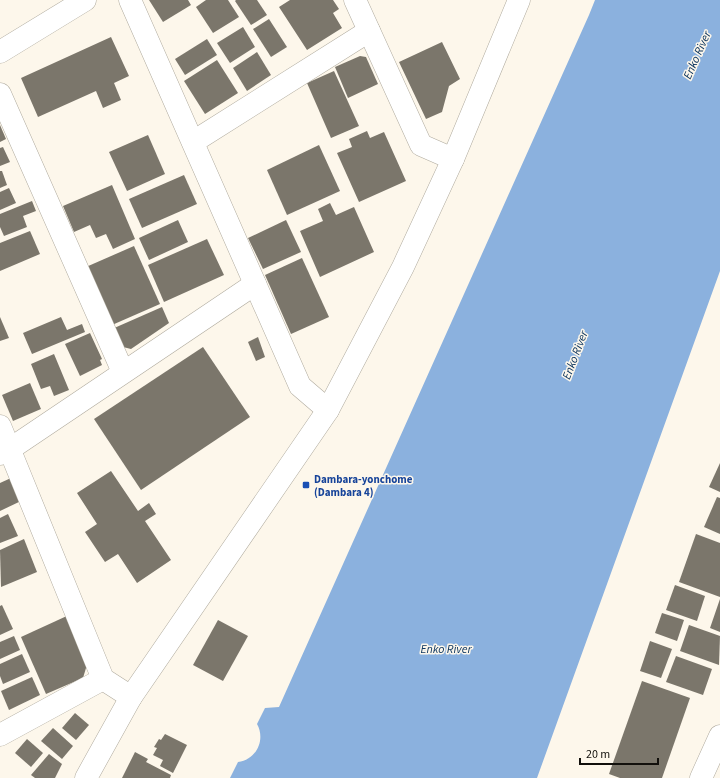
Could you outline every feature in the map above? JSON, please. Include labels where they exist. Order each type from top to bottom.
[{"type":"street","points":[[0,52],[85,0]]},
{"type":"street","points":[[130,0],[300,386],[328,410]]},
{"type":"street","points":[[355,0],[421,145],[453,159]]},
{"type":"street","points":[[86,778],[131,697],[328,410],[403,267],[453,159],[519,0]]},
{"type":"street","points":[[193,142],[369,31]]},
{"type":"street","points":[[0,94],[122,372]]},
{"type":"street","points":[[5,451],[255,284]]},
{"type":"street","points":[[0,426],[5,451],[104,679],[131,697]]},
{"type":"street","points":[[1,732],[104,679]]},
{"type":"street","points":[[701,778],[720,736]]},
{"type":"water","name":"Enko River","points":[[595,0],[720,0],[720,271],[537,778],[230,778],[238,762],[250,757],[258,748],[260,743],[260,730],[257,724],[265,708],[279,707]]},
{"type":"building","points":[[149,0],[188,0],[191,5],[163,22]]},
{"type":"building","points":[[206,0],[228,0],[239,17],[213,33],[196,7]]},
{"type":"building","points":[[257,0],[267,15],[251,25],[235,1]]},
{"type":"building","points":[[290,0],[333,0],[339,9],[333,13],[342,28],[307,50],[279,7]]},
{"type":"building","points":[[269,19],[287,47],[271,57],[253,29]]},
{"type":"building","points":[[243,27],[255,47],[230,63],[217,43]]},
{"type":"building","points":[[111,37],[129,76],[114,83],[121,100],[103,108],[96,91],[38,117],[21,78]]},
{"type":"building","points":[[207,39],[217,55],[185,75],[175,59]]},
{"type":"building","points":[[442,42],[460,79],[449,86],[442,112],[426,119],[399,62]]},
{"type":"building","points":[[257,52],[271,75],[247,91],[233,68]]},
{"type":"building","points":[[360,56],[366,57],[378,84],[348,98],[335,67]]},
{"type":"building","points":[[217,60],[238,93],[205,114],[184,81]]},
{"type":"building","points":[[334,71],[359,126],[331,138],[307,83]]},
{"type":"building","points":[[0,125],[6,139],[0,142]]},
{"type":"building","points":[[367,131],[370,138],[384,132],[406,181],[359,202],[337,153],[352,147],[349,139]]},
{"type":"building","points":[[148,135],[165,174],[127,191],[109,152]]},
{"type":"building","points":[[319,145],[340,191],[287,215],[267,170]]},
{"type":"building","points":[[3,147],[10,162],[0,166],[0,148]]},
{"type":"building","points":[[0,171],[2,171],[7,185],[0,188]]},
{"type":"building","points":[[184,175],[197,204],[142,228],[129,199]]},
{"type":"building","points":[[112,185],[135,239],[113,249],[106,234],[96,238],[90,225],[74,232],[63,206]]},
{"type":"building","points":[[9,188],[16,203],[0,210],[0,192]]},
{"type":"building","points":[[32,201],[36,211],[23,216],[27,227],[4,236],[0,227],[0,214]]},
{"type":"building","points":[[330,203],[336,215],[354,207],[374,252],[320,277],[300,231],[323,221],[318,209]]},
{"type":"building","points":[[178,220],[188,242],[149,260],[139,238]]},
{"type":"building","points":[[286,220],[301,252],[263,269],[248,238]]},
{"type":"building","points":[[30,231],[40,254],[0,271],[0,243]]},
{"type":"building","points":[[207,239],[224,275],[164,302],[148,265]]},
{"type":"building","points":[[134,246],[160,304],[112,325],[86,267]]},
{"type":"building","points":[[302,258],[329,317],[291,334],[265,275]]},
{"type":"building","points":[[162,307],[169,323],[131,349],[119,346],[112,329]]},
{"type":"building","points":[[0,317],[9,338],[0,341]]},
{"type":"building","points":[[61,317],[67,330],[82,324],[85,332],[32,354],[23,333]]},
{"type":"building","points":[[90,333],[102,359],[100,360],[102,365],[80,376],[65,344]]},
{"type":"building","points":[[258,337],[265,357],[256,361],[248,342]]},
{"type":"building","points":[[203,347],[250,417],[141,490],[94,419]]},
{"type":"building","points":[[54,354],[69,390],[54,396],[50,386],[41,389],[31,364]]},
{"type":"building","points":[[30,383],[41,409],[13,421],[2,395]]},
{"type":"building","points":[[720,463],[720,492],[709,487]]},
{"type":"building","points":[[111,471],[138,511],[149,503],[156,514],[145,521],[171,560],[137,583],[118,554],[105,562],[85,532],[97,524],[77,493]]},
{"type":"building","points":[[11,478],[21,501],[0,511],[0,483]]},
{"type":"building","points":[[717,497],[720,498],[720,534],[704,527]]},
{"type":"building","points":[[8,514],[18,536],[0,543],[0,518]]},
{"type":"building","points":[[696,534],[720,543],[720,597],[679,582]]},
{"type":"building","points":[[24,539],[37,572],[1,587],[0,550]]},
{"type":"building","points":[[675,585],[705,596],[697,621],[666,610]]},
{"type":"building","points":[[720,599],[720,632],[710,628]]},
{"type":"building","points":[[2,605],[13,629],[0,635],[0,606]]},
{"type":"building","points":[[662,613],[684,620],[677,641],[655,633]]},
{"type":"building","points":[[69,615],[89,658],[83,678],[46,694],[21,637]]},
{"type":"building","points":[[218,620],[248,636],[223,681],[193,665]]},
{"type":"building","points":[[689,625],[720,636],[719,665],[680,651]]},
{"type":"building","points":[[14,636],[20,650],[0,659],[0,642]]},
{"type":"building","points":[[650,641],[672,649],[661,678],[640,671]]},
{"type":"building","points":[[22,654],[30,672],[3,684],[0,676],[0,664]]},
{"type":"building","points":[[676,656],[712,669],[703,695],[666,682]]},
{"type":"building","points":[[32,677],[40,695],[9,710],[1,691]]},
{"type":"building","points":[[642,681],[690,698],[662,778],[620,778],[609,774]]},
{"type":"building","points":[[75,713],[89,725],[76,740],[62,728]]},
{"type":"building","points":[[53,728],[73,746],[62,759],[41,741]]},
{"type":"building","points":[[165,734],[187,745],[173,773],[160,766],[163,760],[153,755],[157,748],[154,747],[159,739],[161,740]]},
{"type":"building","points":[[27,739],[43,753],[31,767],[15,753]]},
{"type":"building","points":[[135,752],[148,759],[146,762],[171,775],[170,778],[122,778]]},
{"type":"building","points":[[49,754],[62,764],[55,778],[35,778],[31,775]]},
{"type":"place","name":"Dambara-yonchome (Dambara 4)","points":[[306,485]]}]
